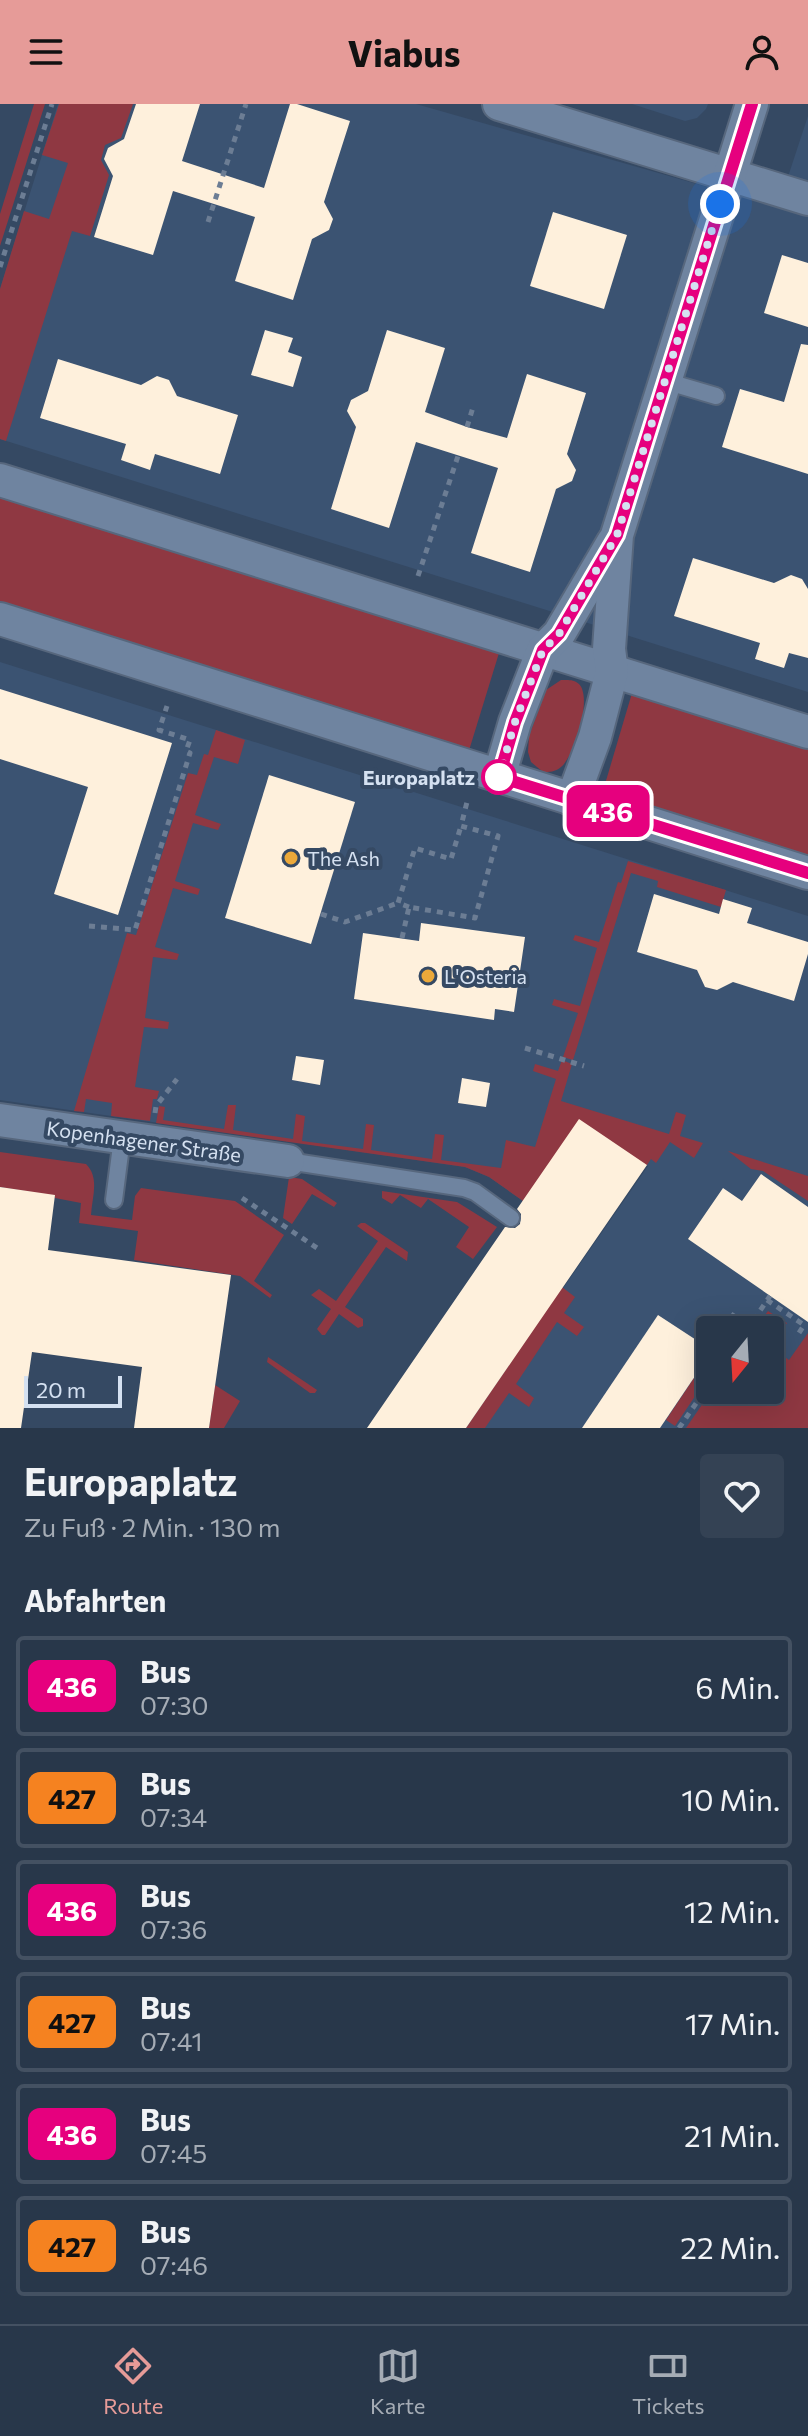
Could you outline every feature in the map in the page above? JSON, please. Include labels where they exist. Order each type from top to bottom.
[{"type":"street","points":[[499,104],[808,199]]},
{"type":"street","points":[[499,777],[515,722],[543,650],[559,634],[617,535],[752,104]]},
{"type":"street","points":[[0,480],[808,732]]},
{"type":"street","points":[[572,800],[595,737],[612,672],[609,649],[617,535]]},
{"type":"street","points":[[0,619],[808,873]]},
{"type":"street","name":"Kopenhagener Straße","points":[[0,1120],[288,1161]]},
{"type":"lane","points":[[665,381],[716,396]]},
{"type":"lane","points":[[114,1200],[122,1138]]},
{"type":"lane","points":[[288,1161],[464,1188],[475,1192],[511,1218]]},
{"type":"path","points":[[0,267],[52,104]]},
{"type":"path","points":[[208,222],[246,104]]},
{"type":"path","points":[[467,427],[474,404]]},
{"type":"path","points":[[407,607],[458,456]]},
{"type":"path","points":[[89,926],[135,930],[190,753],[186,751],[190,740],[159,730],[167,706]]},
{"type":"path","points":[[187,762],[195,764]]},
{"type":"path","points":[[398,903],[415,848],[451,859],[467,803]]},
{"type":"path","points":[[321,914],[345,922],[398,903],[475,918],[498,836],[461,826]]},
{"type":"path","points":[[402,938],[409,907]]},
{"type":"path","points":[[525,1048],[584,1066]]},
{"type":"path","points":[[155,1110],[177,1079]]},
{"type":"path","points":[[242,1198],[320,1250]]},
{"type":"path","points":[[756,1316],[768,1298],[804,1325],[799,1333]]},
{"type":"path","points":[[679,1428],[696,1403]]},
{"type":"shaded area","points":[[34,104],[45,104],[0,246],[0,214]]},
{"type":"shaded area","points":[[58,104],[416,104],[778,207],[808,116],[808,692],[0,439],[0,289]]},
{"type":"shaded area","points":[[59,104],[133,104],[121,138],[105,145],[101,160],[109,175],[90,236],[72,231],[6,441],[0,439],[0,289],[24,211],[49,219],[68,163],[42,155]]},
{"type":"shaded area","points":[[632,104],[708,104],[697,118],[685,121]]},
{"type":"shaded area","points":[[0,495],[499,653],[467,757],[0,611]]},
{"type":"shaded area","points":[[0,662],[808,916],[808,1428],[466,1428],[648,1166],[579,1117],[523,1201],[489,1177],[465,1167],[0,1100]]},
{"type":"shaded area","points":[[561,680],[579,684],[583,691],[583,714],[566,761],[556,770],[543,772],[531,762],[529,736],[546,690]]},
{"type":"shaded area","points":[[632,693],[808,748],[808,864],[600,801]]},
{"type":"shaded area","points":[[216,730],[245,740],[238,764],[214,757],[195,815],[221,824],[218,830],[193,823],[175,881],[200,889],[198,895],[173,888],[155,947],[179,954],[177,960],[153,957],[145,1018],[169,1022],[168,1029],[144,1027],[135,1087],[159,1091],[157,1099],[153,1099],[150,1121],[111,1116],[112,1103],[86,1099],[84,1112],[74,1111],[127,933],[136,935],[188,773],[197,775]]},
{"type":"shaded area","points":[[628,861],[726,890],[721,907],[657,887],[658,881],[631,873],[573,1060],[563,1057],[578,1013],[552,1005],[554,999],[580,1006],[597,948],[573,940],[575,935],[599,942]]},
{"type":"shaded area","points":[[562,1060],[572,1064],[561,1101],[669,1134],[676,1112],[686,1115],[680,1136],[703,1143],[694,1158],[670,1142],[656,1163],[651,1159],[647,1165],[523,1201],[489,1177],[465,1167],[156,1123],[159,1106],[165,1107],[163,1120],[224,1129],[228,1105],[236,1105],[233,1130],[293,1139],[296,1114],[305,1116],[302,1141],[363,1149],[366,1124],[374,1125],[371,1150],[432,1159],[435,1134],[444,1135],[441,1160],[501,1168],[506,1140],[535,1147],[556,1079],[533,1071],[535,1064],[558,1071]]},
{"type":"shaded area","points":[[728,1151],[808,1176],[808,1201],[763,1171],[751,1169]]},
{"type":"shaded area","points":[[0,1152],[86,1164],[94,1182],[91,1215],[132,1220],[135,1196],[141,1188],[235,1201],[284,1235],[254,1281],[272,1295],[270,1298],[240,1276],[134,1260],[138,1231],[79,1223],[81,1203],[0,1187]]},
{"type":"shaded area","points":[[289,1177],[302,1179],[337,1203],[334,1207],[312,1194],[292,1224],[283,1218]]},
{"type":"shaded area","points":[[382,1191],[457,1202],[497,1227],[473,1259],[456,1247],[469,1227],[428,1199],[421,1208],[400,1195],[392,1204],[382,1198]]},
{"type":"shaded area","points":[[361,1223],[408,1252],[407,1261],[386,1247],[345,1307],[363,1319],[363,1326],[358,1328],[339,1314],[322,1335],[317,1329],[331,1309],[311,1295],[319,1289],[336,1301],[378,1241],[357,1226]]},
{"type":"shaded area","points":[[562,1287],[575,1297],[564,1313],[584,1327],[577,1336],[557,1322],[516,1384],[534,1398],[529,1407],[509,1393],[485,1428],[466,1428]]},
{"type":"shaded area","points":[[808,1333],[808,1428],[686,1428],[702,1404],[784,1404],[784,1356],[789,1360]]},
{"type":"shaded area","points":[[268,1357],[317,1390],[315,1393],[310,1393],[267,1362]]},
{"type":"shaded area","points":[[696,1375],[696,1395],[675,1426],[666,1420]]},
{"type":"shaded area","points":[[215,1385],[240,1401],[224,1428],[209,1428]]},
{"type":"building","points":[[136,104],[200,104],[182,161],[264,188],[290,104],[350,121],[324,202],[333,219],[329,230],[312,239],[293,300],[235,281],[255,217],[173,191],[153,255],[94,237],[113,176],[104,159],[108,148],[124,139]]},
{"type":"building","points":[[553,212],[627,235],[604,309],[530,286]]},
{"type":"building","points":[[782,255],[808,263],[808,327],[764,313]]},
{"type":"building","points":[[265,330],[293,338],[288,352],[302,357],[293,387],[251,375]]},
{"type":"building","points":[[387,330],[445,348],[425,412],[467,427],[507,438],[527,374],[586,393],[567,454],[576,470],[572,481],[556,489],[530,572],[471,553],[498,468],[416,442],[389,528],[331,509],[356,427],[347,411],[351,400],[368,391]]},
{"type":"building","points":[[801,344],[808,345],[808,474],[722,447],[740,389],[784,402]]},
{"type":"building","points":[[58,359],[141,385],[157,376],[169,380],[177,396],[238,415],[220,474],[155,454],[150,470],[121,460],[126,444],[40,418]]},
{"type":"building","points":[[693,558],[774,583],[791,575],[802,579],[808,589],[808,658],[789,653],[784,668],[755,659],[760,643],[674,616]]},
{"type":"building","points":[[0,689],[172,743],[118,915],[54,894],[88,787],[0,759]]},
{"type":"building","name":"The Ash","points":[[269,775],[355,802],[311,944],[225,918]]},
{"type":"building","points":[[654,894],[719,914],[723,899],[752,908],[747,923],[808,942],[808,954],[794,1001],[733,982],[717,990],[705,987],[697,970],[637,952]]},
{"type":"building","name":"L'Osteria","points":[[421,923],[525,937],[514,1012],[495,1009],[494,1020],[354,999],[363,933],[419,941]]},
{"type":"building","points":[[296,1056],[324,1060],[320,1085],[292,1080]]},
{"type":"building","points":[[462,1078],[490,1083],[486,1107],[458,1103]]},
{"type":"building","points":[[579,1119],[647,1165],[466,1428],[367,1428],[505,1227],[515,1228],[520,1224],[521,1214],[517,1209]]},
{"type":"building","points":[[761,1174],[808,1207],[808,1322],[688,1239],[723,1188],[742,1201]]},
{"type":"building","points":[[0,1187],[55,1195],[48,1250],[231,1275],[209,1428],[134,1428],[142,1367],[32,1352],[21,1428],[0,1428]]},
{"type":"building","points":[[658,1315],[696,1340],[696,1375],[660,1428],[582,1428]]},
{"type":"bus line","name":"436","points":[[752,104],[617,535],[559,634],[543,650],[515,722],[499,777],[808,873]]},
{"type":"place","name":"Europaplatz","points":[[499,777]]},
{"type":"place","name":"The Ash","points":[[291,858]]},
{"type":"place","name":"L'Osteria","points":[[428,976]]},
{"type":"route","points":[[499,777],[515,722],[543,650],[559,634],[617,535],[720,204]]}]
